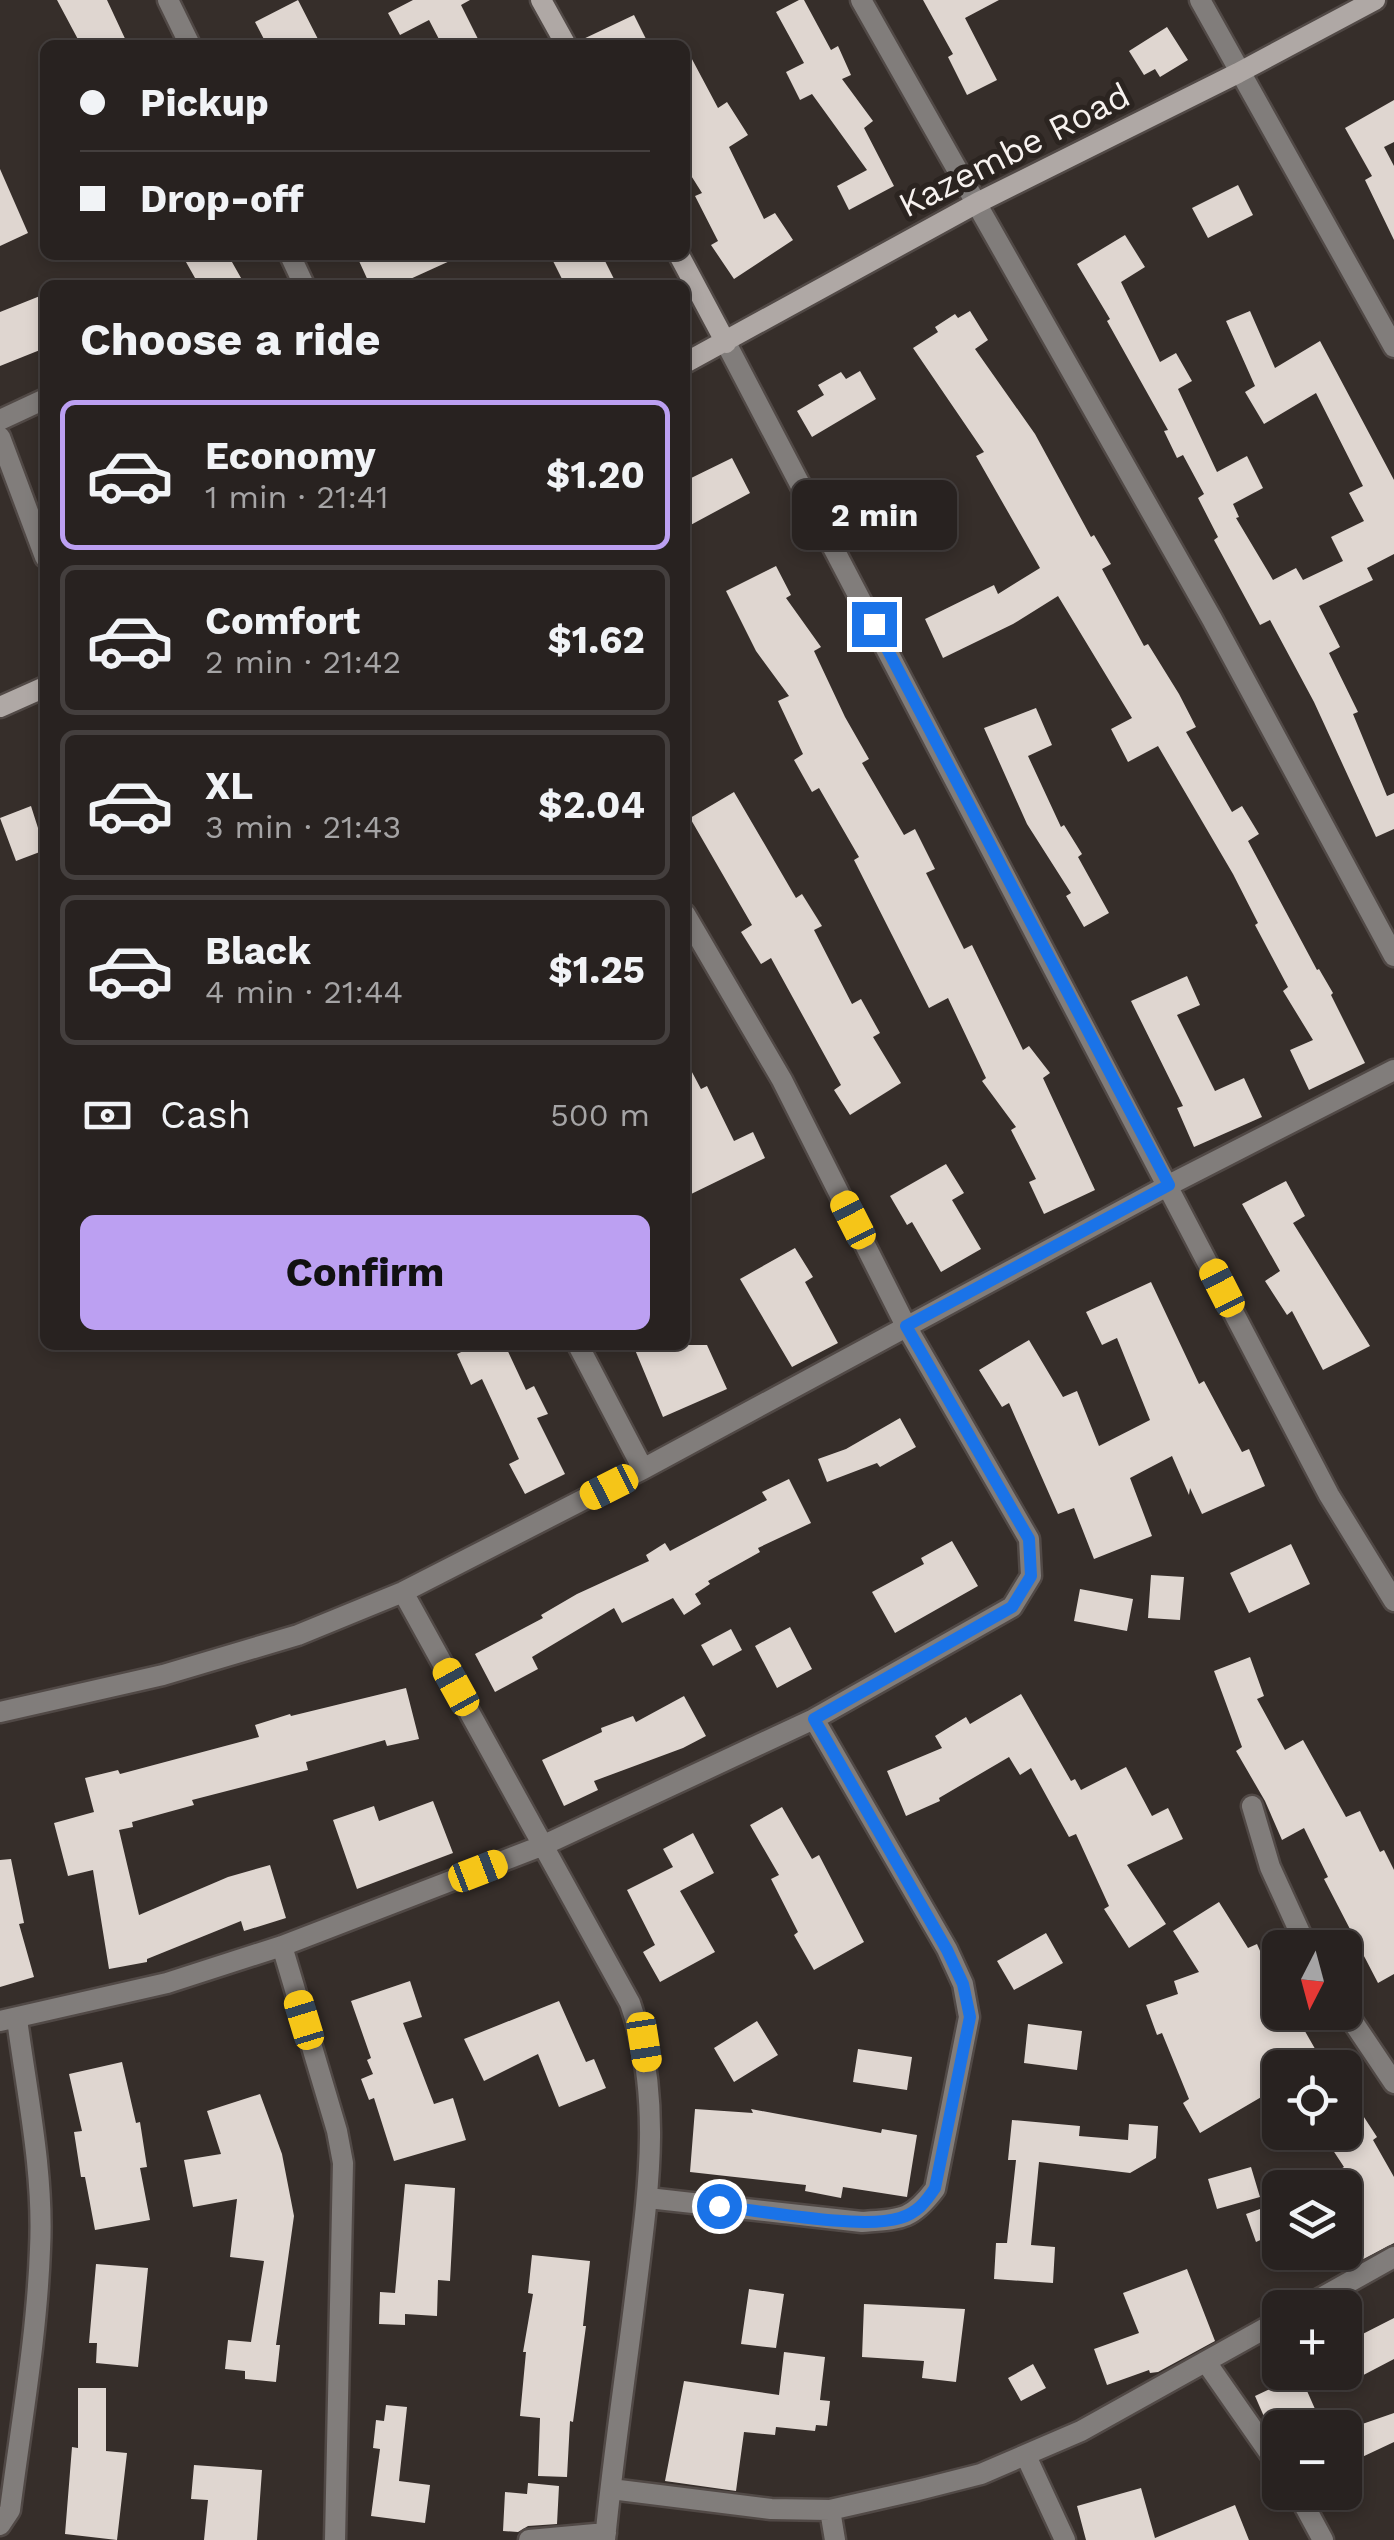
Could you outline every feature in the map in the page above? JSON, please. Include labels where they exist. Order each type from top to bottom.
[{"type":"main road","points":[[541,0],[563,40]]},
{"type":"main road","name":"Kazembe Road","points":[[690,361],[976,203],[1375,0]]},
{"type":"main road","points":[[682,260],[726,342]]},
{"type":"main road","points":[[0,707],[40,689]]},
{"type":"street","points":[[168,0],[188,40]]},
{"type":"street","points":[[862,0],[1212,619],[1394,956]]},
{"type":"street","points":[[1200,0],[1394,347]]},
{"type":"street","points":[[726,342],[1330,1495],[1394,1601]]},
{"type":"street","points":[[0,420],[40,401]]},
{"type":"street","points":[[0,437],[40,544]]},
{"type":"street","points":[[0,2525],[10,2510],[41,2246],[37,2178],[9,2020],[167,1983],[282,1946],[544,1846],[814,1719],[1012,1607],[1031,1576],[1029,1539],[906,1326],[782,1080],[690,923]]},
{"type":"street","points":[[0,1712],[214,1660],[298,1635],[403,1592],[644,1469],[1169,1185],[1394,1070]]},
{"type":"street","points":[[581,1350],[644,1469]]},
{"type":"street","points":[[403,1592],[630,2003],[644,2042],[650,2079],[648,2198],[605,2536],[528,2540]]},
{"type":"street","points":[[648,2198],[862,2222],[898,2219],[920,2209],[935,2188],[970,2017],[963,1984],[814,1719]]},
{"type":"street","points":[[1252,1806],[1270,1867],[1299,1930]]},
{"type":"street","points":[[282,1946],[338,2131],[343,2163],[335,2540]]},
{"type":"street","points":[[1358,2030],[1394,2084]]},
{"type":"street","points":[[1335,2290],[1394,2257]]},
{"type":"street","points":[[611,2489],[771,2510],[830,2510],[965,2478],[1081,2431],[1262,2330]]},
{"type":"street","points":[[1206,2362],[1262,2442]]},
{"type":"street","points":[[1026,2456],[1065,2540]]},
{"type":"street","points":[[830,2510],[834,2540]]},
{"type":"street","points":[[1307,2510],[1323,2540]]},
{"type":"building","points":[[57,0],[107,0],[126,40],[78,40]]},
{"type":"building","points":[[298,0],[318,40],[264,40],[255,22]]},
{"type":"building","points":[[413,0],[470,0],[461,5],[478,40],[439,40],[429,20],[400,35],[388,13]]},
{"type":"building","points":[[804,0],[831,50],[838,46],[851,75],[842,79],[873,121],[864,128],[894,186],[849,210],[837,186],[867,170],[812,94],[800,100],[786,72],[804,63],[776,12]]},
{"type":"building","points":[[923,0],[999,0],[965,18],[997,80],[967,95],[948,57],[953,54]]},
{"type":"building","points":[[634,15],[646,40],[581,40]]},
{"type":"building","points":[[1167,27],[1188,60],[1160,77],[1155,69],[1144,75],[1129,51]]},
{"type":"building","points":[[690,55],[718,108],[727,102],[748,135],[729,147],[764,219],[775,213],[793,240],[734,279],[711,245],[718,241],[695,196],[702,193],[690,174]]},
{"type":"building","points":[[1394,100],[1394,142],[1384,147],[1394,166],[1394,240],[1365,180],[1372,176],[1345,128]]},
{"type":"building","points":[[0,169],[28,233],[0,246]]},
{"type":"building","points":[[1238,185],[1253,215],[1208,238],[1192,208]]},
{"type":"building","points":[[1125,235],[1145,267],[1121,282],[1160,362],[1176,353],[1192,381],[1178,389],[1217,472],[1247,456],[1263,488],[1233,504],[1239,517],[1236,518],[1273,580],[1296,568],[1303,580],[1343,561],[1331,537],[1364,521],[1349,493],[1363,486],[1316,393],[1264,424],[1245,392],[1255,386],[1226,321],[1250,311],[1275,368],[1320,341],[1394,480],[1394,554],[1367,568],[1373,580],[1319,606],[1340,647],[1329,653],[1358,712],[1353,714],[1387,796],[1394,793],[1394,829],[1376,837],[1314,702],[1270,620],[1260,625],[1214,540],[1218,537],[1198,498],[1204,494],[1183,455],[1177,458],[1164,431],[1168,430],[1077,264]]},
{"type":"building","points":[[185,260],[231,260],[242,280],[196,280]]},
{"type":"building","points":[[452,260],[408,280],[368,280],[359,261]]},
{"type":"building","points":[[552,260],[604,260],[614,280],[562,280]]},
{"type":"building","points":[[40,296],[40,350],[0,366],[0,312]]},
{"type":"building","points":[[970,311],[988,340],[975,349],[1035,434],[1091,537],[1094,535],[1111,564],[1102,569],[1144,646],[1148,644],[1179,694],[1196,727],[1186,732],[1232,812],[1242,806],[1259,834],[1248,841],[1333,993],[1365,1063],[1309,1090],[1290,1050],[1313,1040],[1283,991],[1288,987],[1255,925],[1258,923],[1158,746],[1128,762],[1111,729],[1132,718],[1058,596],[1013,624],[943,658],[925,619],[994,585],[998,594],[1040,568],[976,456],[984,452],[913,348],[938,332],[935,327],[955,314],[958,318]]},
{"type":"building","points":[[860,371],[876,399],[812,437],[797,411],[824,395],[818,385],[841,372],[846,379]]},
{"type":"building","points":[[732,458],[750,493],[690,525],[690,479]]},
{"type":"building","points":[[938,486],[953,513],[885,549],[863,509],[895,492],[902,505]]},
{"type":"building","points":[[776,566],[791,595],[786,598],[821,647],[814,651],[869,759],[862,763],[904,835],[915,829],[935,869],[926,873],[964,949],[972,945],[1023,1050],[1029,1046],[1050,1073],[1043,1078],[1095,1190],[1044,1214],[1029,1182],[1036,1179],[1011,1130],[1016,1127],[982,1081],[986,1078],[948,998],[929,1008],[854,860],[859,857],[819,788],[812,792],[794,760],[803,754],[778,701],[789,696],[756,651],[726,591]]},
{"type":"building","points":[[1036,708],[1052,745],[1028,756],[1061,827],[1064,825],[1082,854],[1078,857],[1109,913],[1084,927],[1066,896],[1071,893],[1027,824],[984,728]]},
{"type":"building","points":[[734,792],[796,898],[802,894],[822,926],[814,930],[852,1004],[861,999],[880,1033],[873,1037],[901,1083],[850,1115],[834,1090],[841,1085],[771,958],[761,964],[741,932],[752,925],[690,818]]},
{"type":"building","points":[[31,806],[40,834],[40,852],[16,861],[0,818]]},
{"type":"building","points":[[1187,976],[1200,1005],[1177,1015],[1215,1091],[1244,1078],[1262,1117],[1194,1147],[1177,1108],[1183,1106],[1131,1001]]},
{"type":"building","points":[[690,1068],[701,1089],[707,1086],[734,1141],[753,1132],[765,1158],[690,1195]]},
{"type":"building","points":[[946,1164],[964,1193],[952,1200],[981,1249],[941,1272],[912,1222],[907,1225],[890,1196]]},
{"type":"building","points":[[1286,1181],[1305,1216],[1293,1223],[1370,1346],[1323,1370],[1292,1311],[1287,1315],[1265,1281],[1280,1271],[1242,1204]]},
{"type":"building","points":[[795,1248],[813,1277],[805,1282],[838,1343],[792,1367],[740,1279]]},
{"type":"building","points":[[1151,1282],[1199,1384],[1204,1381],[1242,1452],[1249,1449],[1265,1486],[1202,1514],[1172,1456],[1130,1478],[1152,1536],[1094,1559],[1074,1508],[1058,1514],[1009,1403],[1002,1407],[979,1370],[1029,1340],[1063,1397],[1077,1391],[1099,1446],[1150,1420],[1117,1338],[1102,1345],[1086,1312]]},
{"type":"building","points":[[690,1345],[707,1345],[727,1389],[663,1417],[635,1350],[690,1350]]},
{"type":"building","points":[[465,1350],[507,1350],[526,1390],[534,1386],[548,1414],[537,1418],[565,1474],[525,1494],[509,1464],[519,1459],[482,1379],[471,1385],[457,1354]]},
{"type":"building","points":[[900,1418],[916,1447],[880,1467],[877,1463],[827,1482],[818,1459],[846,1449]]},
{"type":"building","points":[[789,1479],[811,1523],[758,1548],[760,1552],[708,1581],[710,1584],[695,1594],[701,1604],[684,1615],[673,1598],[622,1623],[614,1608],[532,1657],[538,1669],[495,1692],[475,1654],[543,1618],[541,1615],[577,1594],[649,1561],[646,1555],[665,1543],[670,1551],[767,1500],[762,1492]]},
{"type":"building","points":[[952,1541],[978,1586],[895,1633],[872,1592],[924,1564],[921,1558]]},
{"type":"building","points":[[1291,1544],[1310,1584],[1249,1613],[1230,1573]]},
{"type":"building","points":[[1151,1575],[1184,1577],[1180,1620],[1148,1618]]},
{"type":"building","points":[[1080,1589],[1133,1599],[1127,1631],[1074,1621]]},
{"type":"building","points":[[790,1627],[812,1669],[777,1688],[755,1646]]},
{"type":"building","points":[[731,1629],[742,1650],[713,1666],[701,1645]]},
{"type":"building","points":[[1250,1657],[1264,1696],[1257,1699],[1285,1750],[1303,1740],[1346,1817],[1360,1811],[1380,1852],[1384,1850],[1394,1870],[1394,1974],[1378,1983],[1362,1952],[1362,1930],[1350,1930],[1304,1828],[1282,1840],[1236,1751],[1242,1747],[1214,1671]]},
{"type":"building","points":[[406,1688],[419,1739],[387,1746],[385,1740],[306,1762],[308,1770],[192,1800],[194,1805],[132,1822],[133,1827],[119,1830],[139,1915],[228,1877],[270,1865],[286,1918],[244,1931],[241,1921],[147,1962],[109,1969],[93,1870],[68,1876],[54,1823],[94,1812],[85,1778],[118,1770],[120,1774],[259,1737],[255,1725]]},
{"type":"building","points":[[1021,1694],[1071,1781],[1075,1779],[1081,1790],[1126,1767],[1152,1816],[1168,1808],[1183,1839],[1127,1865],[1166,1924],[1129,1948],[1104,1909],[1109,1906],[1076,1834],[1069,1837],[1031,1768],[1020,1775],[1009,1757],[939,1798],[940,1801],[906,1816],[887,1771],[942,1748],[935,1736],[966,1717],[970,1724]]},
{"type":"building","points":[[684,1696],[706,1736],[594,1781],[598,1790],[564,1806],[542,1760],[602,1732],[601,1728],[633,1716],[636,1722]]},
{"type":"building","points":[[433,1801],[453,1853],[357,1889],[333,1820],[374,1806],[379,1821]]},
{"type":"building","points":[[782,1807],[812,1859],[819,1855],[864,1942],[814,1970],[794,1935],[798,1932],[771,1879],[779,1875],[750,1825]]},
{"type":"building","points":[[693,1833],[714,1873],[680,1891],[715,1952],[660,1982],[643,1952],[655,1945],[627,1890],[673,1867],[663,1849]]},
{"type":"building","points":[[11,1859],[24,1923],[19,1924],[34,1977],[0,1987],[0,1860]]},
{"type":"building","points":[[1219,1902],[1248,1948],[1257,1944],[1262,1955],[1262,2030],[1304,2030],[1316,2050],[1262,2050],[1262,2097],[1200,2133],[1183,2103],[1189,2099],[1146,2005],[1178,1994],[1174,1981],[1199,1972],[1173,1931]]},
{"type":"building","points":[[1046,1933],[1063,1963],[1014,1990],[997,1961]]},
{"type":"building","points":[[410,1981],[422,2017],[403,2023],[434,2104],[453,2098],[466,2140],[394,2161],[374,2098],[369,2100],[361,2079],[373,2074],[367,2060],[371,2058],[351,2001]]},
{"type":"building","points":[[559,2001],[586,2062],[594,2059],[606,2088],[559,2107],[538,2054],[484,2081],[464,2039]]},
{"type":"building","points":[[757,2021],[778,2055],[734,2082],[714,2048]]},
{"type":"building","points":[[1028,2024],[1082,2031],[1077,2070],[1024,2063]]},
{"type":"building","points":[[858,2049],[912,2057],[907,2090],[853,2082]]},
{"type":"building","points":[[122,2062],[136,2123],[140,2122],[147,2167],[140,2168],[150,2220],[95,2230],[85,2177],[81,2177],[74,2132],[82,2131],[69,2074]]},
{"type":"building","points":[[260,2094],[282,2154],[294,2216],[276,2345],[280,2345],[276,2382],[245,2379],[245,2371],[225,2369],[228,2340],[251,2342],[264,2261],[230,2257],[237,2199],[193,2207],[184,2160],[221,2154],[207,2111]]},
{"type":"building","points":[[695,2109],[753,2113],[751,2109],[881,2133],[882,2129],[917,2135],[907,2197],[843,2187],[841,2198],[805,2191],[806,2185],[690,2172]]},
{"type":"building","points":[[1362,2114],[1394,2177],[1394,2243],[1362,2260],[1362,2170],[1339,2170],[1344,2167],[1333,2150],[1362,2150]]},
{"type":"building","points":[[1012,2120],[1080,2126],[1079,2136],[1128,2140],[1129,2124],[1158,2126],[1156,2158],[1130,2173],[1039,2162],[1031,2245],[1055,2247],[1053,2283],[994,2279],[996,2243],[1007,2243],[1016,2160],[1008,2160]]},
{"type":"building","points":[[1251,2167],[1260,2197],[1217,2209],[1208,2179]]},
{"type":"building","points":[[405,2184],[455,2188],[450,2281],[438,2280],[437,2316],[405,2314],[405,2325],[379,2324],[380,2292],[395,2293]]},
{"type":"building","points":[[1262,2208],[1262,2239],[1256,2242],[1246,2214]]},
{"type":"building","points":[[532,2255],[590,2261],[567,2477],[538,2476],[540,2418],[520,2416],[523,2352],[533,2294],[528,2293]]},
{"type":"building","points":[[96,2264],[148,2268],[138,2367],[96,2363],[97,2343],[89,2343]]},
{"type":"building","points":[[1187,2269],[1215,2341],[1158,2372],[1149,2370],[1107,2385],[1094,2349],[1139,2333],[1123,2293]]},
{"type":"building","points":[[749,2289],[784,2294],[776,2348],[741,2344]]},
{"type":"building","points":[[864,2304],[965,2309],[956,2382],[922,2378],[924,2361],[862,2357]]},
{"type":"building","points":[[1394,2318],[1394,2359],[1362,2376],[1362,2334]]},
{"type":"building","points":[[784,2352],[825,2357],[820,2400],[830,2401],[827,2426],[816,2425],[815,2431],[776,2427],[775,2435],[744,2432],[736,2491],[665,2481],[684,2381],[779,2395]]},
{"type":"building","points":[[1033,2364],[1046,2388],[1021,2401],[1008,2378]]},
{"type":"building","points":[[78,2388],[106,2388],[106,2451],[127,2453],[117,2540],[65,2534],[72,2447],[78,2448]]},
{"type":"building","points":[[1268,2390],[1307,2390],[1315,2409],[1262,2412],[1255,2396]]},
{"type":"building","points":[[386,2405],[407,2407],[399,2481],[430,2485],[425,2523],[371,2516],[380,2449],[373,2448],[376,2420],[384,2421]]},
{"type":"building","points":[[1394,2413],[1394,2442],[1362,2457],[1362,2424]]},
{"type":"building","points":[[194,2465],[262,2470],[257,2540],[204,2540],[208,2500],[191,2499]]},
{"type":"building","points":[[528,2483],[559,2486],[557,2524],[503,2531],[505,2492],[527,2494]]},
{"type":"building","points":[[1141,2488],[1155,2538],[1235,2505],[1249,2540],[1086,2540],[1077,2506]]},
{"type":"route","points":[[719,2206],[862,2222],[898,2219],[920,2209],[935,2188],[970,2017],[963,1984],[814,1719],[1012,1607],[1031,1576],[1029,1539],[906,1326],[1169,1185],[874,624]]}]
